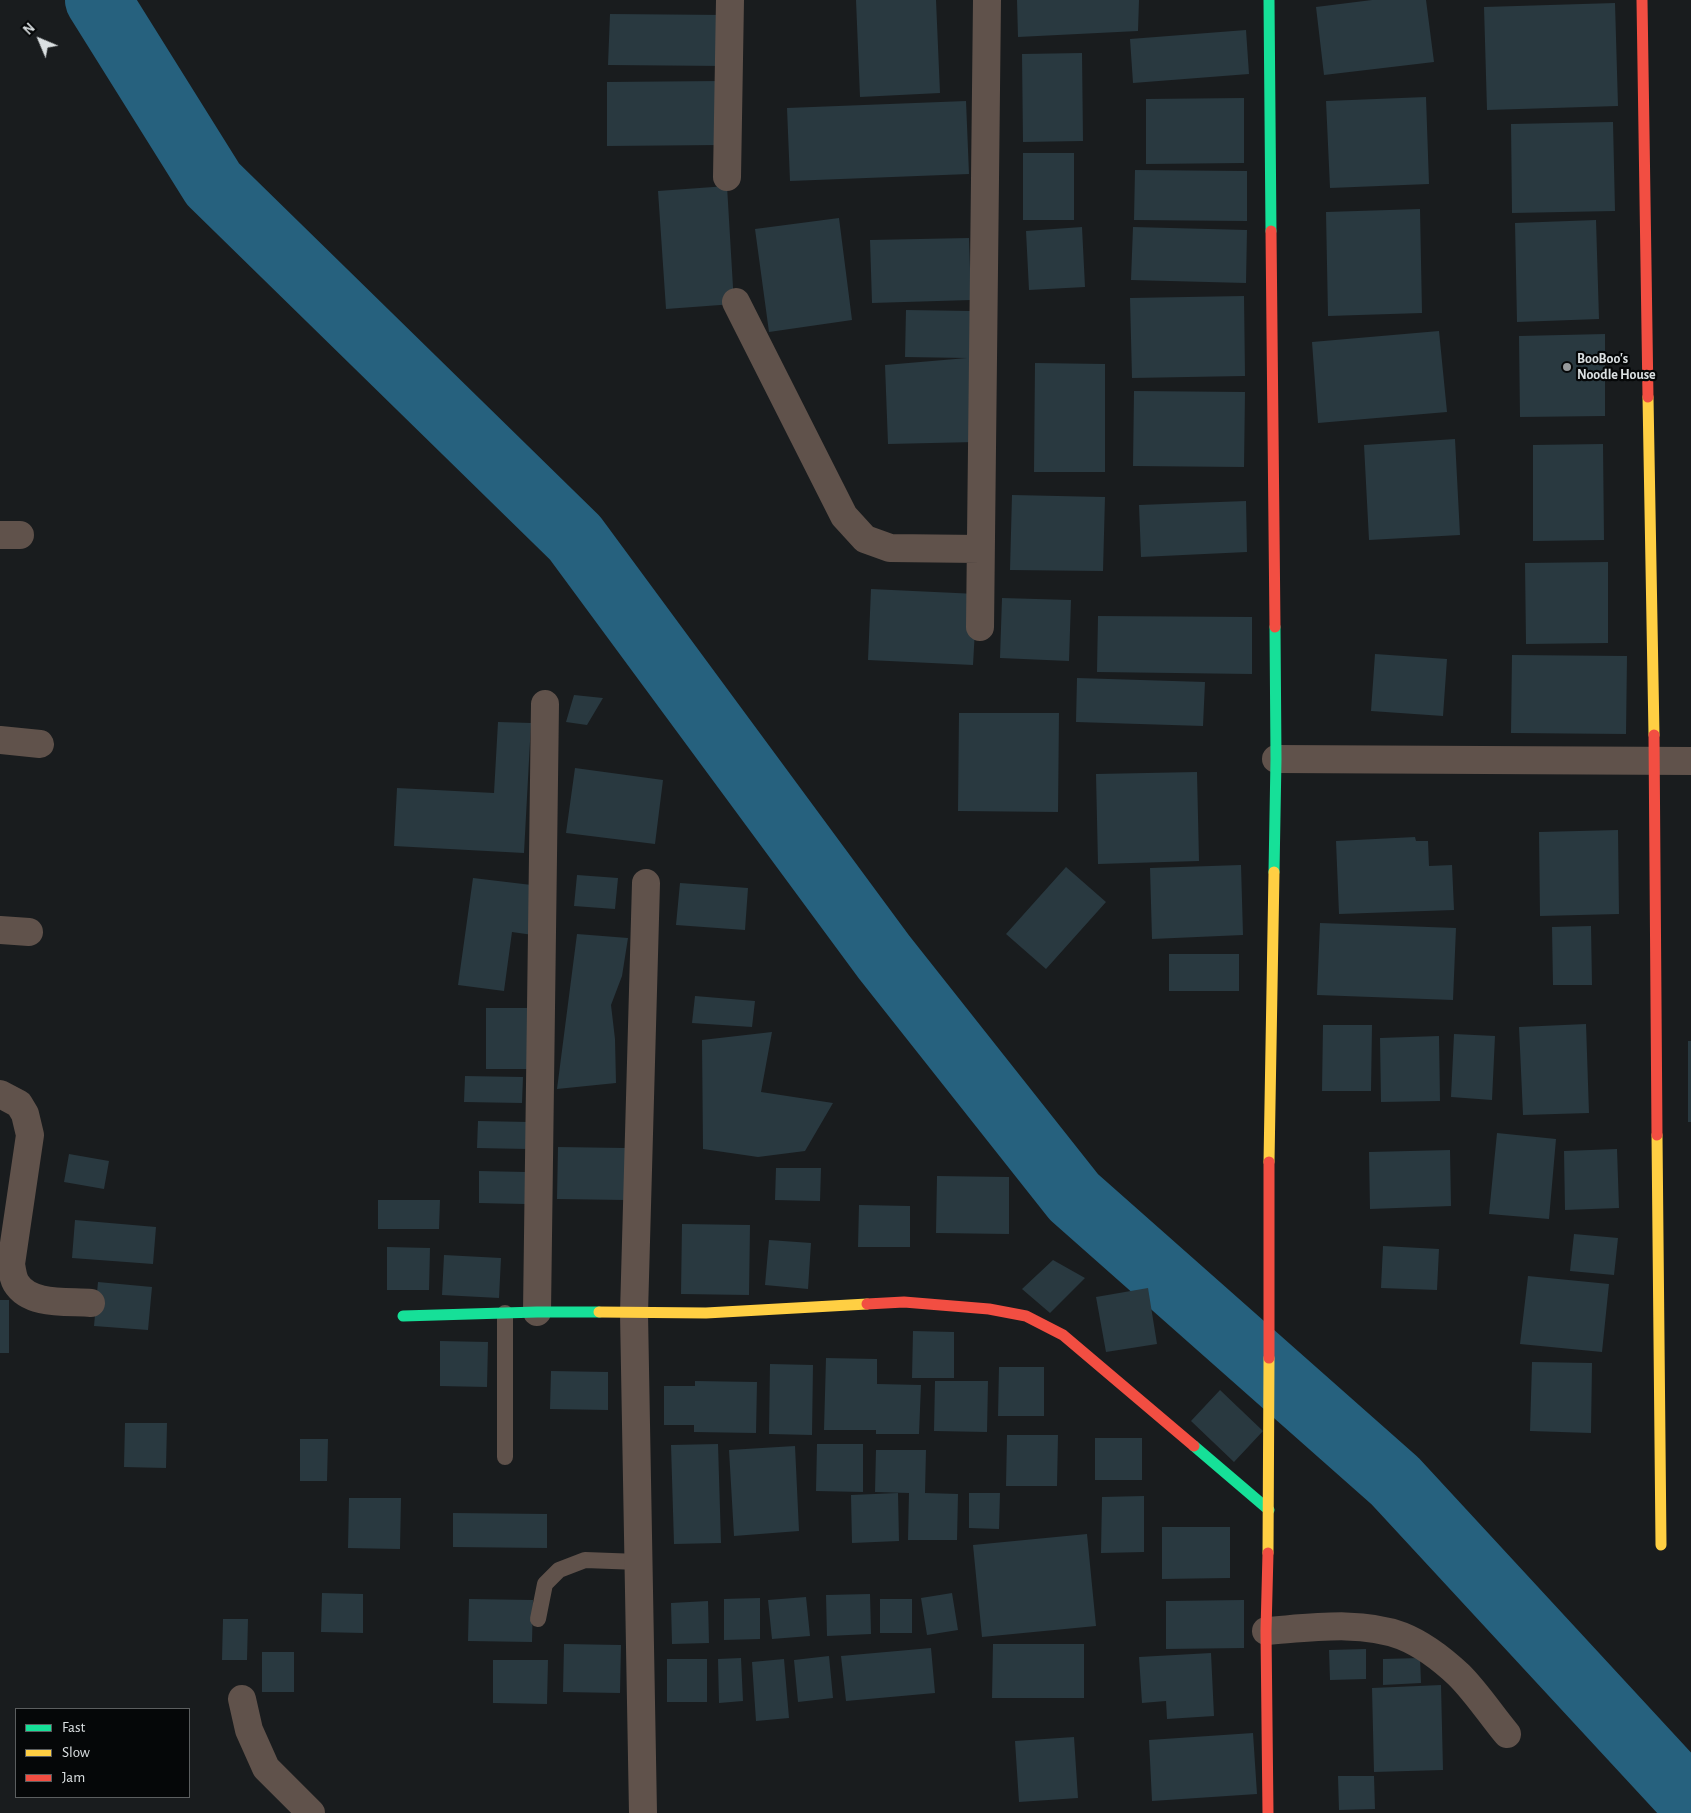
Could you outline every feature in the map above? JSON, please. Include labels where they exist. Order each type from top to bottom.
[{"type":"street","points":[[728,177],[730,0]]},
{"type":"street","points":[[980,627],[987,0]]},
{"type":"street","points":[[1268,1813],[1266,1631],[1269,1510],[1269,1095],[1276,758],[1269,0]]},
{"type":"street","points":[[1642,0],[1654,761],[1661,1545]]},
{"type":"street","points":[[736,302],[844,516],[865,539],[890,548],[980,549]]},
{"type":"street","points":[[537,1312],[545,704]]},
{"type":"street","points":[[0,740],[40,744]]},
{"type":"street","points":[[1276,758],[1691,761]]},
{"type":"street","points":[[643,1813],[634,1313],[646,883]]},
{"type":"street","points":[[0,930],[28,932]]},
{"type":"street","points":[[0,1094],[20,1104],[26,1114],[30,1135],[11,1264],[16,1282],[24,1293],[39,1300],[90,1303]]},
{"type":"street","points":[[403,1316],[537,1312],[706,1313],[904,1302],[989,1309],[1026,1316],[1063,1335],[1269,1510]]},
{"type":"street","points":[[1266,1631],[1340,1626],[1369,1628],[1402,1636],[1430,1652],[1459,1676],[1507,1734]]},
{"type":"street","points":[[242,1699],[249,1730],[266,1768],[311,1813]]},
{"type":"lane","points":[[505,1313],[505,1457]]},
{"type":"lane","points":[[538,1619],[545,1584],[559,1570],[585,1560],[639,1562]]},
{"type":"building","points":[[856,0],[936,0],[940,93],[860,97]]},
{"type":"building","points":[[1017,0],[1139,0],[1138,31],[1018,37]]},
{"type":"building","points":[[1372,0],[1426,0],[1434,62],[1324,75],[1316,7]]},
{"type":"building","points":[[1615,3],[1618,106],[1487,110],[1484,7]]},
{"type":"building","points":[[610,14],[726,15],[725,66],[608,65]]},
{"type":"building","points":[[1246,30],[1249,74],[1133,83],[1130,39]]},
{"type":"building","points":[[1082,53],[1083,141],[1023,142],[1022,54]]},
{"type":"building","points":[[720,81],[720,145],[607,146],[607,82]]},
{"type":"building","points":[[1426,97],[1429,184],[1330,188],[1326,101]]},
{"type":"building","points":[[1244,98],[1244,163],[1146,164],[1146,99]]},
{"type":"building","points":[[966,101],[969,174],[790,181],[787,108]]},
{"type":"building","points":[[1613,122],[1615,211],[1512,213],[1511,124]]},
{"type":"building","points":[[1023,153],[1074,153],[1074,220],[1023,220]]},
{"type":"building","points":[[1135,170],[1247,171],[1247,221],[1134,220]]},
{"type":"building","points":[[727,186],[734,304],[666,309],[658,191]]},
{"type":"building","points":[[1420,209],[1422,313],[1328,316],[1326,212]]},
{"type":"building","points":[[839,218],[852,320],[769,332],[755,229]]},
{"type":"building","points":[[1596,220],[1599,319],[1517,322],[1515,223]]},
{"type":"building","points":[[1082,227],[1085,287],[1029,290],[1026,231]]},
{"type":"building","points":[[1133,227],[1247,230],[1246,283],[1131,280]]},
{"type":"building","points":[[969,238],[971,300],[872,303],[870,240]]},
{"type":"building","points":[[1244,296],[1245,376],[1132,378],[1130,298]]},
{"type":"building","points":[[906,310],[971,311],[976,442],[888,444],[885,365],[967,358],[905,357]]},
{"type":"building","points":[[1439,331],[1447,412],[1318,423],[1312,342]]},
{"type":"building","points":[[1605,334],[1605,416],[1520,417],[1519,336]]},
{"type":"building","points":[[1035,363],[1105,364],[1105,472],[1034,472]]},
{"type":"building","points":[[1134,391],[1245,392],[1244,467],[1133,466]]},
{"type":"building","points":[[1455,439],[1460,535],[1369,540],[1364,445]]},
{"type":"building","points":[[1603,444],[1604,540],[1533,541],[1533,445]]},
{"type":"building","points":[[1012,495],[1105,497],[1103,571],[1010,570]]},
{"type":"building","points":[[1246,501],[1247,552],[1141,557],[1139,505]]},
{"type":"building","points":[[1608,562],[1608,643],[1526,644],[1525,563]]},
{"type":"building","points":[[871,589],[977,594],[973,665],[868,660]]},
{"type":"building","points":[[1002,598],[1071,600],[1069,661],[1000,658]]},
{"type":"building","points":[[1098,616],[1252,617],[1252,674],[1097,672]]},
{"type":"building","points":[[1375,654],[1447,659],[1443,716],[1371,711]]},
{"type":"building","points":[[1512,655],[1627,656],[1626,734],[1511,733]]},
{"type":"building","points":[[1077,678],[1205,682],[1203,726],[1076,722]]},
{"type":"building","points":[[574,695],[603,698],[587,725],[566,722]]},
{"type":"building","points":[[959,713],[1059,713],[1058,812],[958,811]]},
{"type":"building","points":[[498,722],[531,723],[524,853],[394,846],[397,788],[494,793]]},
{"type":"building","points":[[575,768],[663,780],[655,844],[566,833]]},
{"type":"building","points":[[1197,772],[1199,861],[1098,864],[1096,774]]},
{"type":"building","points":[[1618,830],[1619,914],[1540,916],[1539,832]]},
{"type":"building","points":[[1415,837],[1416,841],[1428,841],[1429,866],[1452,865],[1454,910],[1339,914],[1336,841]]},
{"type":"building","points":[[1241,865],[1243,935],[1152,939],[1150,868]]},
{"type":"building","points":[[1066,867],[1106,902],[1046,969],[1006,934]]},
{"type":"building","points":[[577,875],[618,878],[615,909],[574,906]]},
{"type":"building","points":[[473,878],[540,886],[533,935],[512,932],[504,991],[458,985]]},
{"type":"building","points":[[680,883],[748,888],[745,930],[676,925]]},
{"type":"building","points":[[1320,923],[1456,928],[1453,1000],[1317,995]]},
{"type":"building","points":[[1591,926],[1592,985],[1553,985],[1552,927]]},
{"type":"building","points":[[577,934],[628,938],[622,976],[611,1005],[615,1039],[616,1083],[557,1089]]},
{"type":"building","points":[[1169,954],[1239,954],[1239,991],[1169,991]]},
{"type":"building","points":[[695,996],[755,1001],[752,1027],[692,1023]]},
{"type":"building","points":[[486,1008],[536,1008],[536,1069],[486,1069]]},
{"type":"building","points":[[1586,1024],[1589,1113],[1523,1115],[1519,1027]]},
{"type":"building","points":[[1323,1025],[1372,1025],[1371,1091],[1322,1091]]},
{"type":"building","points":[[772,1032],[761,1092],[833,1103],[805,1151],[758,1157],[703,1149],[702,1040]]},
{"type":"building","points":[[1454,1034],[1495,1036],[1492,1100],[1451,1097]]},
{"type":"building","points":[[1439,1036],[1440,1101],[1381,1102],[1380,1038]]},
{"type":"building","points":[[1688,1041],[1691,1041],[1691,1122],[1688,1122]]},
{"type":"building","points":[[465,1076],[523,1077],[522,1103],[464,1102]]},
{"type":"building","points":[[478,1121],[529,1122],[528,1149],[477,1148]]},
{"type":"building","points":[[1497,1133],[1556,1139],[1549,1219],[1489,1214]]},
{"type":"building","points":[[558,1147],[625,1148],[625,1200],[557,1199]]},
{"type":"building","points":[[1617,1149],[1619,1208],[1565,1210],[1564,1151]]},
{"type":"building","points":[[1450,1150],[1451,1206],[1370,1209],[1369,1152]]},
{"type":"building","points":[[69,1154],[109,1161],[104,1189],[64,1182]]},
{"type":"building","points":[[776,1168],[821,1168],[820,1201],[775,1200]]},
{"type":"building","points":[[479,1171],[526,1172],[525,1204],[479,1203]]},
{"type":"building","points":[[937,1176],[1009,1177],[1009,1234],[936,1233]]},
{"type":"building","points":[[378,1200],[440,1200],[439,1229],[378,1229]]},
{"type":"building","points":[[859,1205],[910,1206],[910,1247],[858,1247]]},
{"type":"building","points":[[75,1220],[156,1227],[153,1264],[72,1258]]},
{"type":"building","points":[[682,1224],[750,1225],[749,1295],[681,1294]]},
{"type":"building","points":[[1574,1234],[1618,1238],[1614,1275],[1570,1271]]},
{"type":"building","points":[[769,1240],[811,1243],[808,1289],[765,1285]]},
{"type":"building","points":[[1383,1246],[1439,1249],[1437,1290],[1381,1288]]},
{"type":"building","points":[[387,1247],[430,1248],[429,1290],[387,1290]]},
{"type":"building","points":[[444,1255],[501,1258],[499,1298],[442,1295]]},
{"type":"building","points":[[1053,1260],[1085,1278],[1050,1313],[1022,1289]]},
{"type":"building","points":[[1528,1276],[1609,1284],[1602,1352],[1520,1344]]},
{"type":"building","points":[[98,1282],[152,1287],[148,1330],[94,1326]]},
{"type":"building","points":[[1148,1288],[1157,1344],[1106,1352],[1096,1297]]},
{"type":"building","points":[[0,1300],[9,1300],[9,1353],[0,1353]]},
{"type":"building","points":[[913,1331],[954,1332],[954,1378],[912,1378]]},
{"type":"building","points":[[440,1341],[488,1342],[487,1387],[440,1386]]},
{"type":"building","points":[[826,1358],[877,1359],[877,1384],[921,1385],[919,1434],[876,1434],[876,1430],[824,1430]]},
{"type":"building","points":[[1532,1362],[1592,1363],[1591,1433],[1530,1431]]},
{"type":"building","points":[[770,1364],[813,1365],[812,1435],[769,1434]]},
{"type":"building","points":[[999,1367],[1044,1367],[1044,1416],[998,1416]]},
{"type":"building","points":[[551,1371],[608,1372],[608,1410],[550,1409]]},
{"type":"building","points":[[695,1381],[757,1382],[756,1433],[694,1432],[694,1425],[664,1425],[664,1386],[695,1386]]},
{"type":"building","points":[[935,1381],[988,1381],[987,1432],[934,1431]]},
{"type":"building","points":[[1220,1390],[1263,1431],[1234,1462],[1191,1421]]},
{"type":"building","points":[[125,1423],[167,1423],[166,1468],[124,1467]]},
{"type":"building","points":[[1007,1435],[1058,1435],[1057,1486],[1006,1486]]},
{"type":"building","points":[[1095,1438],[1142,1438],[1142,1480],[1095,1480]]},
{"type":"building","points":[[300,1439],[328,1439],[327,1481],[300,1481]]},
{"type":"building","points":[[718,1444],[721,1543],[674,1544],[671,1445]]},
{"type":"building","points":[[817,1444],[863,1444],[863,1492],[816,1491]]},
{"type":"building","points":[[795,1446],[799,1531],[734,1536],[729,1450]]},
{"type":"building","points":[[876,1450],[926,1450],[925,1493],[958,1494],[957,1540],[908,1540],[909,1493],[875,1492]]},
{"type":"building","points":[[898,1493],[899,1541],[852,1543],[851,1495]]},
{"type":"building","points":[[969,1493],[1000,1493],[999,1529],[969,1528]]},
{"type":"building","points":[[1144,1496],[1144,1552],[1101,1553],[1102,1497]]},
{"type":"building","points":[[349,1498],[401,1498],[400,1549],[348,1548]]},
{"type":"building","points":[[453,1513],[547,1514],[547,1548],[453,1547]]},
{"type":"building","points":[[1162,1527],[1230,1527],[1230,1578],[1162,1579]]},
{"type":"building","points":[[1087,1534],[1096,1626],[982,1637],[973,1545]]},
{"type":"building","points":[[322,1593],[363,1594],[363,1633],[321,1632]]},
{"type":"building","points":[[952,1593],[958,1630],[927,1635],[921,1598]]},
{"type":"building","points":[[870,1594],[871,1634],[827,1636],[826,1595]]},
{"type":"building","points":[[806,1597],[810,1636],[772,1639],[768,1600]]},
{"type":"building","points":[[760,1598],[760,1639],[724,1640],[724,1599]]},
{"type":"building","points":[[469,1599],[533,1600],[532,1642],[468,1641]]},
{"type":"building","points":[[880,1599],[912,1599],[912,1633],[880,1633]]},
{"type":"building","points":[[1244,1600],[1244,1648],[1166,1649],[1166,1601]]},
{"type":"building","points":[[708,1601],[709,1643],[672,1644],[671,1603]]},
{"type":"building","points":[[223,1619],[248,1619],[247,1660],[222,1660]]},
{"type":"building","points":[[564,1644],[621,1645],[620,1693],[563,1692]]},
{"type":"building","points":[[993,1644],[1084,1644],[1084,1698],[992,1698]]},
{"type":"building","points":[[931,1648],[935,1693],[846,1701],[841,1656]]},
{"type":"building","points":[[1366,1649],[1366,1679],[1330,1680],[1329,1650]]},
{"type":"building","points":[[262,1652],[294,1652],[294,1692],[262,1692]]},
{"type":"building","points":[[1211,1653],[1214,1716],[1167,1719],[1166,1701],[1142,1703],[1139,1657]]},
{"type":"building","points":[[829,1656],[833,1698],[798,1702],[794,1660]]},
{"type":"building","points":[[741,1658],[743,1701],[719,1703],[718,1659]]},
{"type":"building","points":[[1420,1658],[1421,1683],[1383,1685],[1383,1659]]},
{"type":"building","points":[[667,1659],[707,1659],[707,1702],[667,1702]]},
{"type":"building","points":[[784,1659],[789,1718],[756,1721],[752,1662]]},
{"type":"building","points":[[493,1660],[548,1660],[547,1704],[493,1703]]},
{"type":"building","points":[[1441,1685],[1443,1770],[1374,1772],[1372,1688]]},
{"type":"building","points":[[1253,1733],[1257,1794],[1152,1801],[1149,1740]]},
{"type":"building","points":[[1074,1737],[1078,1798],[1019,1802],[1015,1741]]},
{"type":"building","points":[[1338,1776],[1374,1776],[1375,1809],[1339,1810]]},
{"type":"waterway","points":[[98,0],[213,184],[575,538],[884,957],[1074,1197],[1395,1481],[1691,1801]]},
{"type":"traffic: fast","points":[[1269,0],[1271,231]]},
{"type":"traffic: fast","points":[[1274,872],[1276,759],[1275,627]]},
{"type":"traffic: fast","points":[[403,1316],[599,1312]]},
{"type":"traffic: fast","points":[[1194,1446],[1269,1510]]},
{"type":"traffic: slow","points":[[1648,397],[1654,735]]},
{"type":"traffic: slow","points":[[1269,1162],[1274,872]]},
{"type":"traffic: slow","points":[[1657,1135],[1661,1545]]},
{"type":"traffic: slow","points":[[599,1312],[706,1313],[867,1304]]},
{"type":"traffic: slow","points":[[1268,1553],[1269,1358]]},
{"type":"traffic: jam","points":[[1642,0],[1648,397]]},
{"type":"traffic: jam","points":[[1271,231],[1275,627]]},
{"type":"traffic: jam","points":[[1654,735],[1657,1135]]},
{"type":"traffic: jam","points":[[1269,1162],[1269,1358]]},
{"type":"traffic: jam","points":[[867,1304],[904,1302],[989,1309],[1026,1316],[1063,1335],[1194,1446]]},
{"type":"traffic: jam","points":[[1268,1553],[1266,1631],[1268,1813]]},
{"type":"place","name":"BooBoo's Noodle House","points":[[1567,367]]}]
